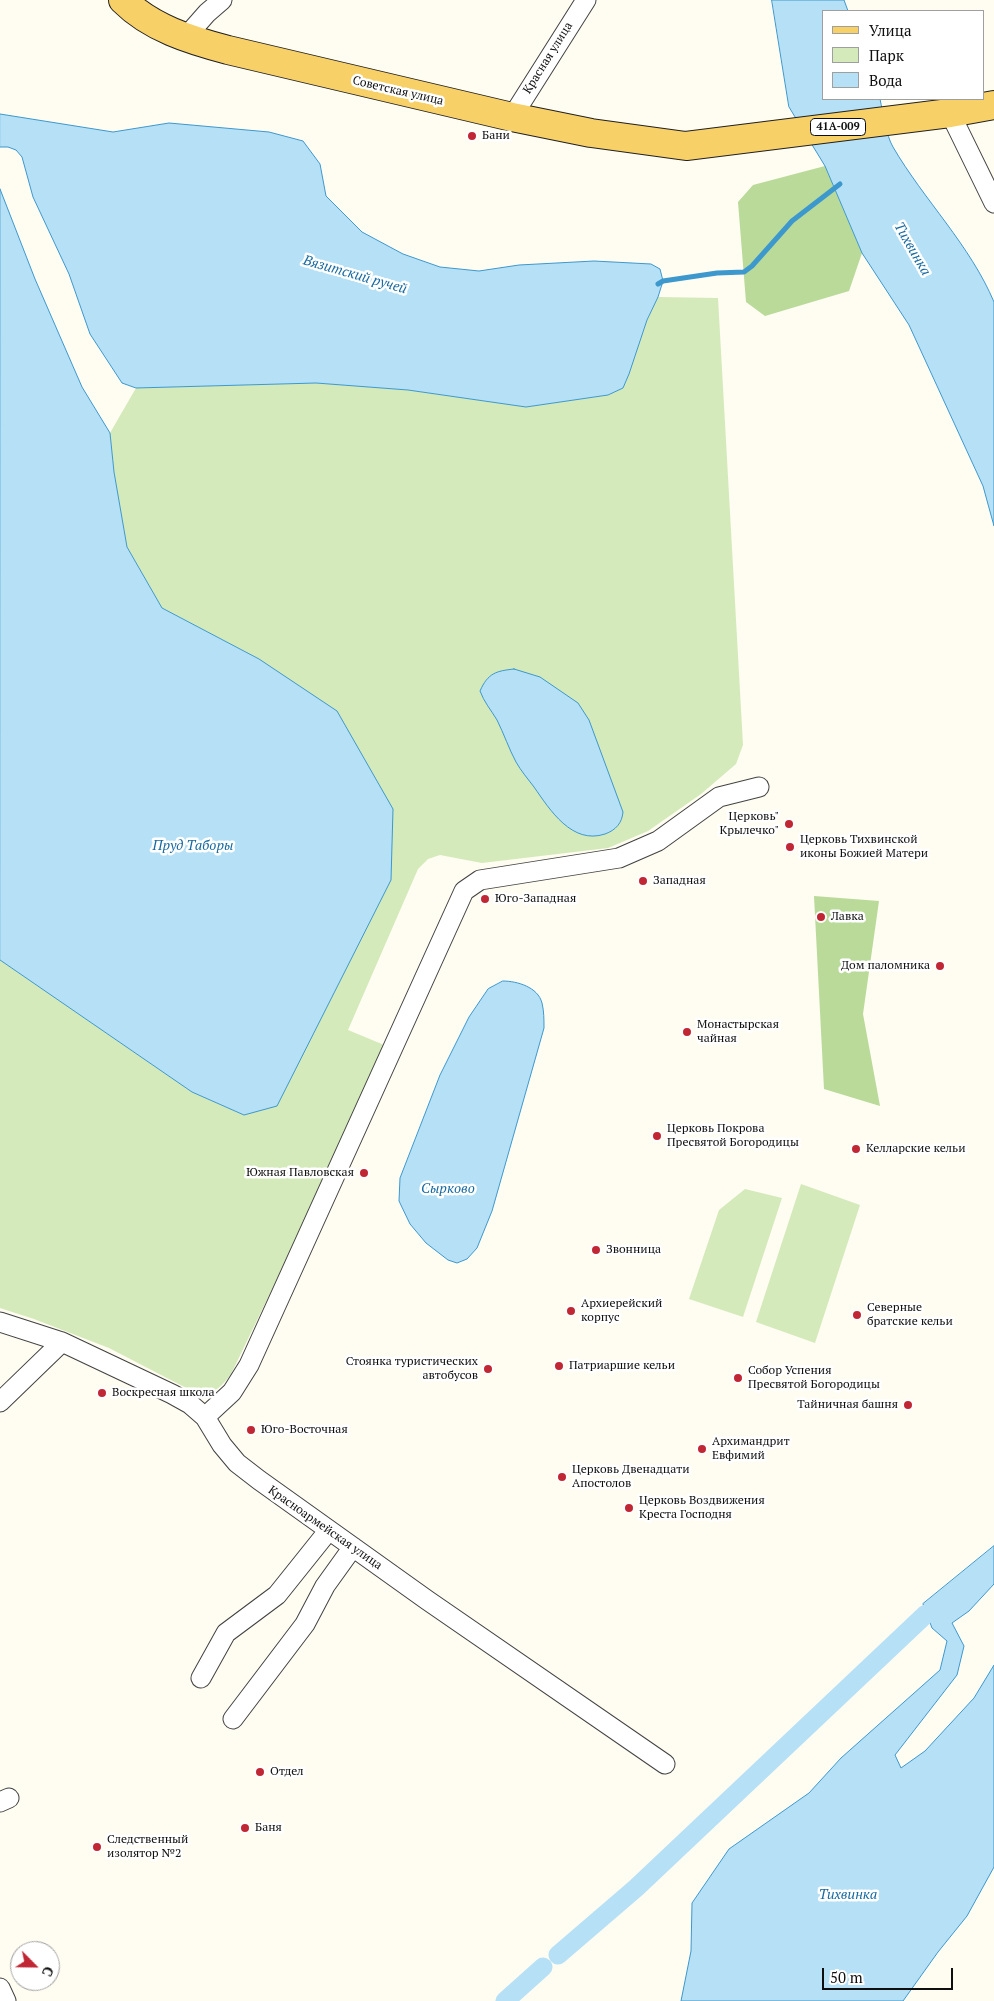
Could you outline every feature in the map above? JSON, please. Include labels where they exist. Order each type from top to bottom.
[{"type":"main road","name":"Советская улица","points":[[123,0],[131,8],[185,38],[228,50],[512,117],[591,133],[686,146],[950,113]]},
{"type":"main road","name":"41А-009","points":[[950,113],[994,105]]},
{"type":"street","points":[[185,38],[207,13],[222,0]]},
{"type":"street","name":"Красная улица","points":[[512,117],[586,0]]},
{"type":"street","points":[[950,113],[994,203]]},
{"type":"street","points":[[206,1417],[232,1392],[249,1365],[464,891],[480,880],[619,858],[658,841],[719,797],[759,787]]},
{"type":"street","name":"Красноармейская улица","points":[[0,1322],[62,1342],[190,1404],[206,1417],[222,1446],[237,1463],[352,1547],[665,1764]]},
{"type":"street","points":[[0,1402],[62,1342]]},
{"type":"street","points":[[201,1678],[226,1633],[277,1595],[329,1530]]},
{"type":"street","points":[[233,1719],[305,1624],[325,1586],[352,1547]]},
{"type":"street","points":[[0,1988],[6,2001]]},
{"type":"green space","points":[[825,166],[862,253],[849,291],[765,316],[746,302],[738,202],[753,185]]},
{"type":"green space","points":[[658,297],[718,298],[743,745],[736,764],[701,794],[648,831],[608,848],[482,863],[440,855],[428,859],[418,869],[348,1030],[389,1047],[231,1374],[216,1390],[207,1393],[194,1392],[109,1348],[0,1308],[0,960],[192,1092],[244,1115],[259,659],[162,608],[127,547],[114,472],[110,433],[136,388],[316,383],[408,390],[526,407],[608,395],[623,388],[647,320]]},
{"type":"green space","points":[[814,896],[879,901],[863,1014],[880,1106],[824,1089]]},
{"type":"green space","points":[[801,1184],[860,1205],[815,1343],[756,1322]]},
{"type":"green space","points":[[745,1189],[782,1198],[743,1317],[689,1299],[719,1210]]},
{"type":"water","name":"Тихвинка","points":[[772,0],[844,0],[848,10],[822,10],[822,100],[880,100],[893,147],[918,186],[960,242],[984,281],[994,302],[994,526],[983,486],[909,325],[862,253],[825,166],[789,107]]},
{"type":"water","name":"Вязитский ручей","points":[[0,114],[113,132],[169,123],[269,132],[303,141],[320,164],[326,196],[362,232],[403,254],[440,267],[479,271],[519,265],[594,261],[651,264],[660,269],[663,281],[623,388],[608,395],[526,407],[408,390],[316,383],[136,388],[122,383],[90,334],[69,274],[33,197],[22,157],[16,150],[0,147]]},
{"type":"water","name":"Пруд Таборы","points":[[0,189],[35,279],[82,387],[110,433],[114,472],[127,547],[162,608],[259,659],[337,711],[393,809],[391,880],[277,1106],[244,1115],[192,1092],[0,960]]},
{"type":"water","points":[[514,669],[540,677],[578,703],[589,720],[623,812],[620,823],[612,830],[605,834],[593,836],[582,835],[572,830],[547,806],[518,765],[497,720],[480,691],[486,680],[493,674]]},
{"type":"water","name":"Сырково","points":[[503,981],[526,986],[540,997],[544,1012],[544,1028],[492,1211],[477,1248],[467,1259],[457,1263],[448,1260],[426,1243],[410,1224],[399,1201],[400,1178],[440,1075],[469,1017],[488,989]]},
{"type":"water","name":"Тихвинка","points":[[994,1546],[994,1584],[969,1611],[952,1623],[964,1646],[957,1675],[895,1755],[901,1768],[925,1751],[974,1698],[994,1665],[994,1867],[967,1916],[938,1952],[903,2001],[681,2001],[691,1951],[692,1903],[729,1849],[809,1793],[841,1758],[940,1670],[947,1641],[932,1628],[923,1604]]},
{"type":"waterway","points":[[658,284],[663,281],[717,273],[744,272],[752,266],[792,221],[840,184]]},
{"type":"waterway","points":[[558,1955],[636,1888],[926,1614]]},
{"type":"waterway","points":[[505,2001],[543,1967]]},
{"type":"place","name":"Бани","points":[[472,136]]},
{"type":"place","name":"Церковь\" Крылечко\"","points":[[789,824]]},
{"type":"place","name":"Церковь Тихвинской иконы Божией Матери","points":[[790,847]]},
{"type":"place","name":"Западная","points":[[643,881]]},
{"type":"place","name":"Юго-Западная","points":[[485,899]]},
{"type":"place","name":"Лавка","points":[[821,917]]},
{"type":"place","name":"Дом паломника","points":[[940,966]]},
{"type":"place","name":"Монастырская чайная","points":[[687,1032]]},
{"type":"place","name":"Церковь Покрова Пресвятой Богородицы","points":[[657,1136]]},
{"type":"place","name":"Келларские кельи","points":[[856,1149]]},
{"type":"place","name":"Южная Павловская","points":[[364,1173]]},
{"type":"place","name":"Звонница","points":[[596,1250]]},
{"type":"place","name":"Архиерейский корпус","points":[[571,1311]]},
{"type":"place","name":"Северные братские кельи","points":[[857,1315]]},
{"type":"place","name":"Патриаршие кельи","points":[[559,1366]]},
{"type":"place","name":"Стоянка туристических автобусов","points":[[488,1369]]},
{"type":"place","name":"Собор Успения Пресвятой Богородицы","points":[[738,1378]]},
{"type":"place","name":"Воскресная школа","points":[[102,1393]]},
{"type":"place","name":"Тайничная башня","points":[[908,1405]]},
{"type":"place","name":"Юго-Восточная","points":[[251,1430]]},
{"type":"place","name":"Архимандрит Евфимий","points":[[702,1449]]},
{"type":"place","name":"Церковь Двенадцати Апостолов","points":[[562,1477]]},
{"type":"place","name":"Церковь Воздвижения Креста Господня","points":[[629,1508]]},
{"type":"place","name":"Отдел","points":[[260,1772]]},
{"type":"place","name":"Баня","points":[[245,1828]]},
{"type":"place","name":"Следственный изолятор №2","points":[[97,1847]]}]
